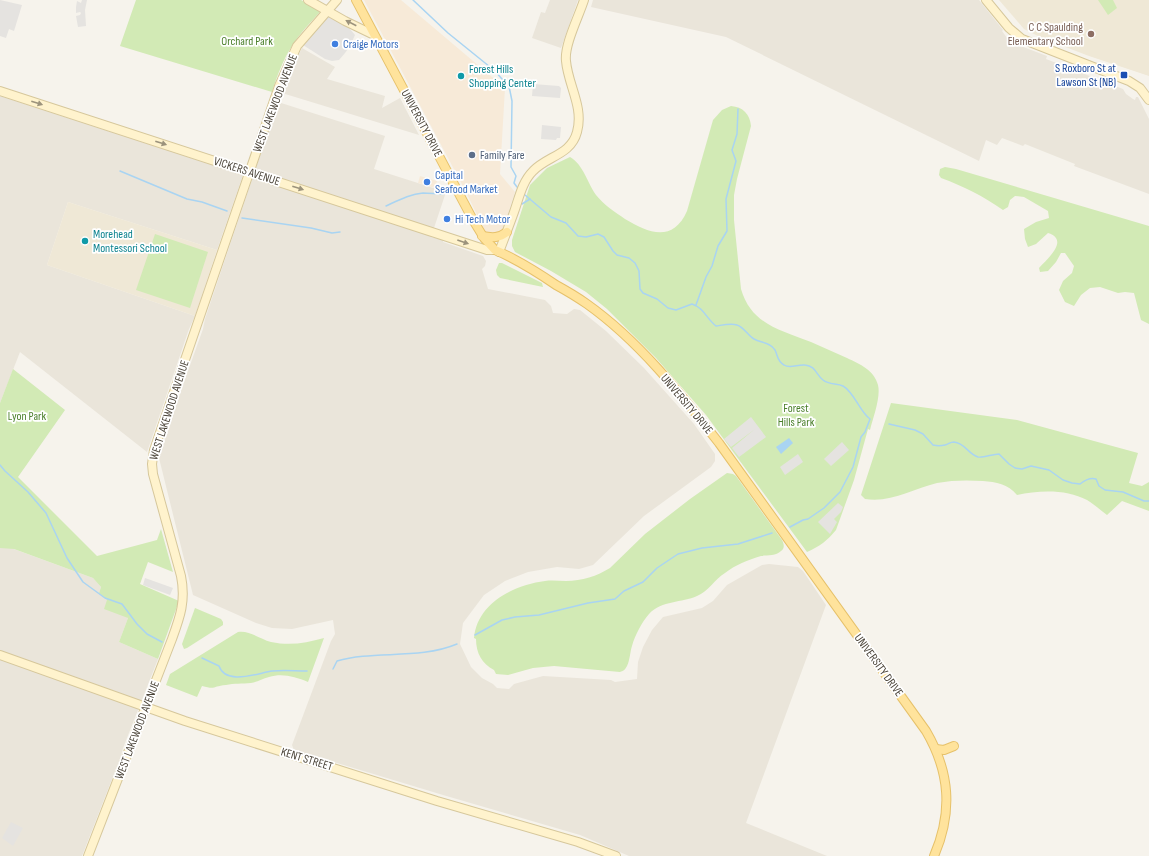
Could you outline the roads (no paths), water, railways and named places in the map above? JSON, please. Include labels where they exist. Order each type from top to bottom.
[{"type":"main road","name":"UNIVERSITY DRIVE","points":[[356,0],[482,236],[497,251],[545,277],[588,304],[629,340],[669,382],[719,443],[918,719],[936,749],[944,772],[946,807],[943,832],[934,856]]},
{"type":"main road","points":[[482,236],[495,238],[507,232]]},
{"type":"main road","points":[[936,749],[944,750],[954,746]]},
{"type":"street","points":[[308,0],[374,35]]},
{"type":"street","name":"WEST LAKEWOOD AVENUE","points":[[88,856],[178,623],[183,600],[181,576],[153,474],[152,460],[275,95],[293,52],[337,0]]},
{"type":"street","points":[[497,251],[507,232],[527,178],[542,163],[567,149],[575,138],[579,119],[577,104],[567,69],[566,58],[567,48],[584,0]]},
{"type":"street","points":[[986,0],[1014,33],[1025,41],[1130,81],[1148,94]]},
{"type":"street","name":"VICKERS AVENUE","points":[[0,91],[487,250],[497,251]]},
{"type":"street","name":"KENT STREET","points":[[0,655],[145,708],[437,801],[578,842],[616,856]]},
{"type":"water","points":[[789,438],[793,443],[781,454],[776,447]]},
{"type":"waterway","points":[[413,0],[448,33],[495,71],[509,87],[512,101],[511,167],[516,176],[514,183],[517,187]]},
{"type":"waterway","points":[[696,305],[706,277],[712,266],[718,246],[727,231],[726,199],[736,161],[732,150],[737,134],[738,109]]},
{"type":"waterway","points":[[120,171],[187,199],[202,202],[227,211]]},
{"type":"waterway","points":[[386,206],[418,194],[443,194]]},
{"type":"waterway","points":[[525,195],[551,217],[566,223],[578,236],[586,237],[598,234],[604,237],[617,255],[629,258],[635,263],[639,271],[640,289],[643,293],[657,299],[668,308],[676,310],[692,304],[699,308],[716,326],[727,324],[737,325],[752,338],[773,347],[779,360],[784,365],[789,367],[802,365],[809,366],[814,369],[825,382],[838,384],[847,389],[866,416],[870,419],[865,432],[861,437],[853,467],[840,492],[824,508],[808,519],[790,527]]},
{"type":"waterway","points":[[522,204],[530,199]]},
{"type":"waterway","points":[[242,218],[311,228],[332,233],[340,232]]},
{"type":"waterway","points":[[889,424],[915,430],[923,434],[933,445],[940,446],[953,442],[958,443],[978,457],[999,454],[1015,468],[1022,469],[1031,466],[1049,470],[1063,480],[1072,483],[1080,484],[1092,478],[1096,479],[1099,486],[1105,490],[1123,492],[1144,501],[1149,501]]},
{"type":"waterway","points":[[0,465],[28,492],[46,513],[67,558],[83,582],[105,598],[122,604],[137,624],[147,634],[162,642]]},
{"type":"waterway","points":[[475,635],[502,620],[515,617],[539,615],[588,603],[615,599],[624,591],[643,582],[657,568],[678,554],[702,548],[738,544],[772,533]]},
{"type":"waterway","points":[[333,669],[337,661],[351,658],[412,654],[442,649],[457,644]]},
{"type":"waterway","points":[[202,658],[219,666],[228,676],[235,677],[251,676],[272,671],[307,671]]},
{"type":"place","name":"C C Spaulding Elementary School","points":[[1091,34]]},
{"type":"place","name":"Craige Motors","points":[[335,44]]},
{"type":"place","name":"S Roxboro St at Lawson St (NB)","points":[[1124,75]]},
{"type":"place","name":"Forest Hills Shopping Center","points":[[461,76]]},
{"type":"place","name":"Family Fare","points":[[472,155]]},
{"type":"place","name":"Capital Seafood Market","points":[[427,182]]},
{"type":"place","name":"Hi Tech Motor","points":[[447,219]]},
{"type":"place","name":"Morehead Montessori School","points":[[85,241]]},
{"type":"park label","name":"Orchard Park","points":[[247,41]]},
{"type":"park label","name":"Forest Hills Park","points":[[796,415]]},
{"type":"park label","name":"Lyon Park","points":[[27,416]]}]
